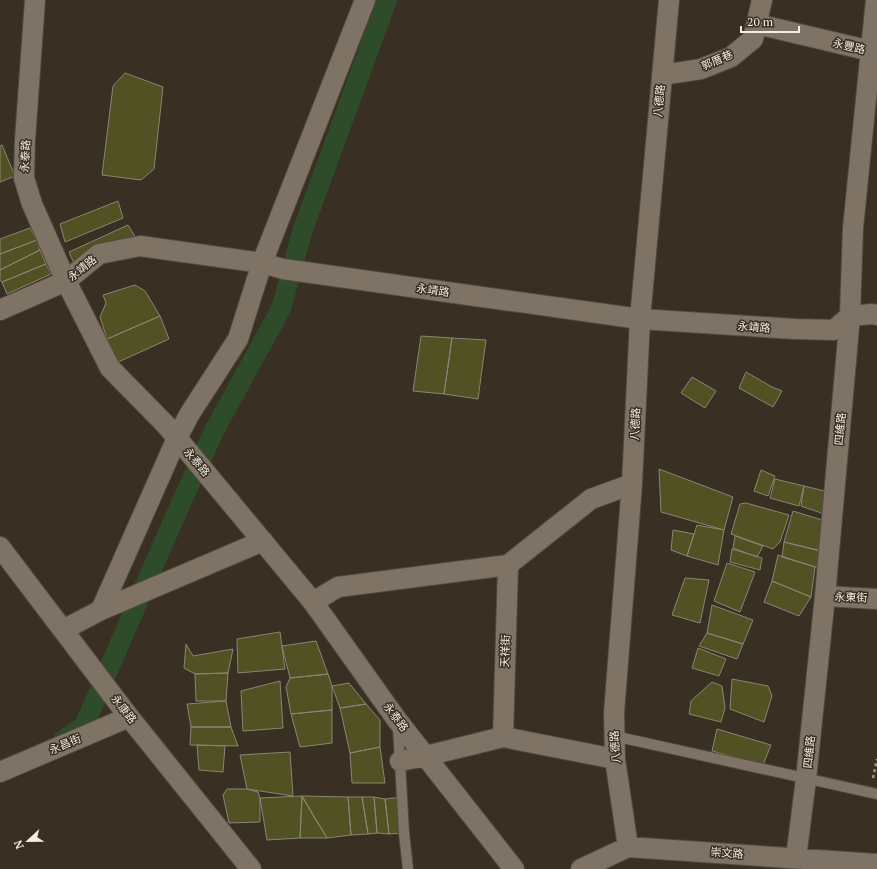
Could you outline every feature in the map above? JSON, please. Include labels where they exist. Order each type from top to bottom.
[{"type":"street","name":"永泰路","points":[[35,0],[24,178],[32,204],[66,281],[110,368],[167,426],[313,602],[397,720],[514,869]]},
{"type":"street","points":[[101,610],[189,414],[238,339],[262,264],[366,0]]},
{"type":"street","name":"八德路","points":[[628,847],[615,759],[614,713],[632,484],[640,319],[669,0]]},
{"type":"street","name":"郭厝巷","points":[[662,75],[701,68],[731,57],[753,39],[762,0]]},
{"type":"street","name":"四維路","points":[[796,858],[806,779],[825,596],[850,316],[853,228],[873,77],[871,51],[876,0]]},
{"type":"street","name":"永豐路","points":[[757,24],[871,51]]},
{"type":"street","name":"永靖路","points":[[0,310],[66,281],[99,254],[140,246],[262,264],[283,269],[640,319],[795,330],[834,330],[850,316]]},
{"type":"street","points":[[850,316],[877,315]]},
{"type":"street","points":[[313,602],[338,587],[508,565],[591,499],[632,484]]},
{"type":"street","points":[[63,630],[101,610],[263,541]]},
{"type":"street","name":"永康路","points":[[0,547],[129,716],[251,869]]},
{"type":"street","name":"天祥街","points":[[503,737],[508,565]]},
{"type":"street","name":"永東街","points":[[825,596],[877,598]]},
{"type":"street","name":"永昌街","points":[[0,772],[129,716]]},
{"type":"street","points":[[400,761],[503,737],[615,759]]},
{"type":"street","name":"崇文路","points":[[582,869],[628,847],[877,864]]},
{"type":"lane","points":[[397,720],[404,833],[408,869]]},
{"type":"lane","points":[[614,736],[873,793]]},
{"type":"path","points":[[873,793],[877,759]]},
{"type":"building","points":[[125,73],[163,87],[154,169],[141,180],[102,175],[113,86]]},
{"type":"building","points":[[2,145],[15,176],[0,182],[0,146]]},
{"type":"building","points":[[118,201],[123,218],[65,242],[60,224]]},
{"type":"building","points":[[128,225],[136,238],[75,266],[69,252]]},
{"type":"building","points":[[30,228],[37,240],[0,254],[0,239]]},
{"type":"building","points":[[37,240],[40,250],[0,270],[0,254]]},
{"type":"building","points":[[40,250],[46,264],[2,282],[0,280],[0,270]]},
{"type":"building","points":[[46,264],[51,274],[7,294],[2,282]]},
{"type":"building","points":[[135,285],[145,291],[160,316],[107,339],[100,317],[106,303],[103,295]]},
{"type":"building","points":[[160,316],[169,339],[116,363],[107,339]]},
{"type":"building","points":[[421,336],[452,338],[444,394],[413,391]]},
{"type":"building","points":[[452,338],[486,340],[478,399],[444,394]]},
{"type":"building","points":[[746,372],[782,391],[773,407],[739,388]]},
{"type":"building","points":[[692,377],[716,391],[705,408],[681,393]]},
{"type":"building","points":[[659,469],[733,497],[724,530],[661,512]]},
{"type":"building","points":[[761,470],[775,476],[768,496],[754,491]]},
{"type":"building","points":[[775,479],[804,486],[799,506],[770,498]]},
{"type":"building","points":[[804,486],[829,492],[827,515],[801,506]]},
{"type":"building","points":[[746,503],[789,515],[780,542],[773,549],[731,534],[740,504]]},
{"type":"building","points":[[793,511],[822,520],[821,551],[784,542]]},
{"type":"building","points":[[697,525],[724,530],[718,565],[687,556]]},
{"type":"building","points":[[673,530],[694,534],[687,556],[671,550]]},
{"type":"building","points":[[735,536],[763,546],[757,557],[733,548]]},
{"type":"building","points":[[784,542],[821,551],[819,568],[782,557]]},
{"type":"building","points":[[732,549],[762,558],[760,570],[730,562]]},
{"type":"building","points":[[778,555],[815,567],[811,597],[772,581]]},
{"type":"building","points":[[727,563],[755,572],[740,612],[714,601]]},
{"type":"building","points":[[685,578],[709,580],[700,623],[672,615]]},
{"type":"building","points":[[772,581],[811,597],[799,616],[764,602]]},
{"type":"building","points":[[712,605],[753,620],[743,644],[707,633]]},
{"type":"building","points":[[280,632],[285,669],[238,673],[237,639]]},
{"type":"building","points":[[707,633],[743,644],[737,659],[699,646]]},
{"type":"building","points":[[316,641],[328,674],[290,678],[282,646]]},
{"type":"building","points":[[186,644],[193,656],[233,649],[228,673],[195,674],[184,668]]},
{"type":"building","points":[[698,648],[726,659],[719,676],[692,668]]},
{"type":"building","points":[[228,673],[226,701],[196,701],[195,674]]},
{"type":"building","points":[[328,674],[332,686],[332,710],[291,714],[286,687],[290,678]]},
{"type":"building","points":[[732,679],[768,686],[772,696],[764,722],[730,709]]},
{"type":"building","points":[[280,681],[283,728],[243,731],[241,691]]},
{"type":"building","points":[[712,682],[722,686],[725,708],[721,722],[689,714],[691,701]]},
{"type":"building","points":[[349,683],[366,704],[340,708],[332,686]]},
{"type":"building","points":[[226,701],[231,727],[191,727],[187,704]]},
{"type":"building","points":[[366,704],[380,720],[380,747],[350,753],[340,708]]},
{"type":"building","points":[[332,710],[332,743],[300,747],[291,714]]},
{"type":"building","points":[[191,727],[231,727],[238,746],[190,745]]},
{"type":"building","points":[[717,729],[771,745],[763,765],[712,751]]},
{"type":"building","points":[[197,745],[225,746],[223,772],[199,770]]},
{"type":"building","points":[[380,747],[385,783],[352,783],[350,753]]},
{"type":"building","points":[[290,752],[293,796],[247,789],[240,755]]},
{"type":"building","points":[[227,789],[247,789],[258,792],[260,798],[260,822],[229,823],[223,795]]},
{"type":"building","points":[[302,796],[300,838],[267,840],[260,798]]},
{"type":"building","points":[[302,796],[314,817],[327,838],[300,838]]},
{"type":"building","points":[[302,796],[348,797],[351,835],[327,838]]},
{"type":"building","points":[[348,797],[362,797],[368,834],[351,835]]},
{"type":"building","points":[[362,797],[374,797],[377,833],[368,834]]},
{"type":"building","points":[[374,797],[385,799],[389,834],[377,833]]},
{"type":"building","points":[[402,797],[404,833],[389,834],[385,799]]},
{"type":"waterway","points":[[63,740],[84,726],[180,505],[215,429],[281,309],[302,232],[387,0]]}]
